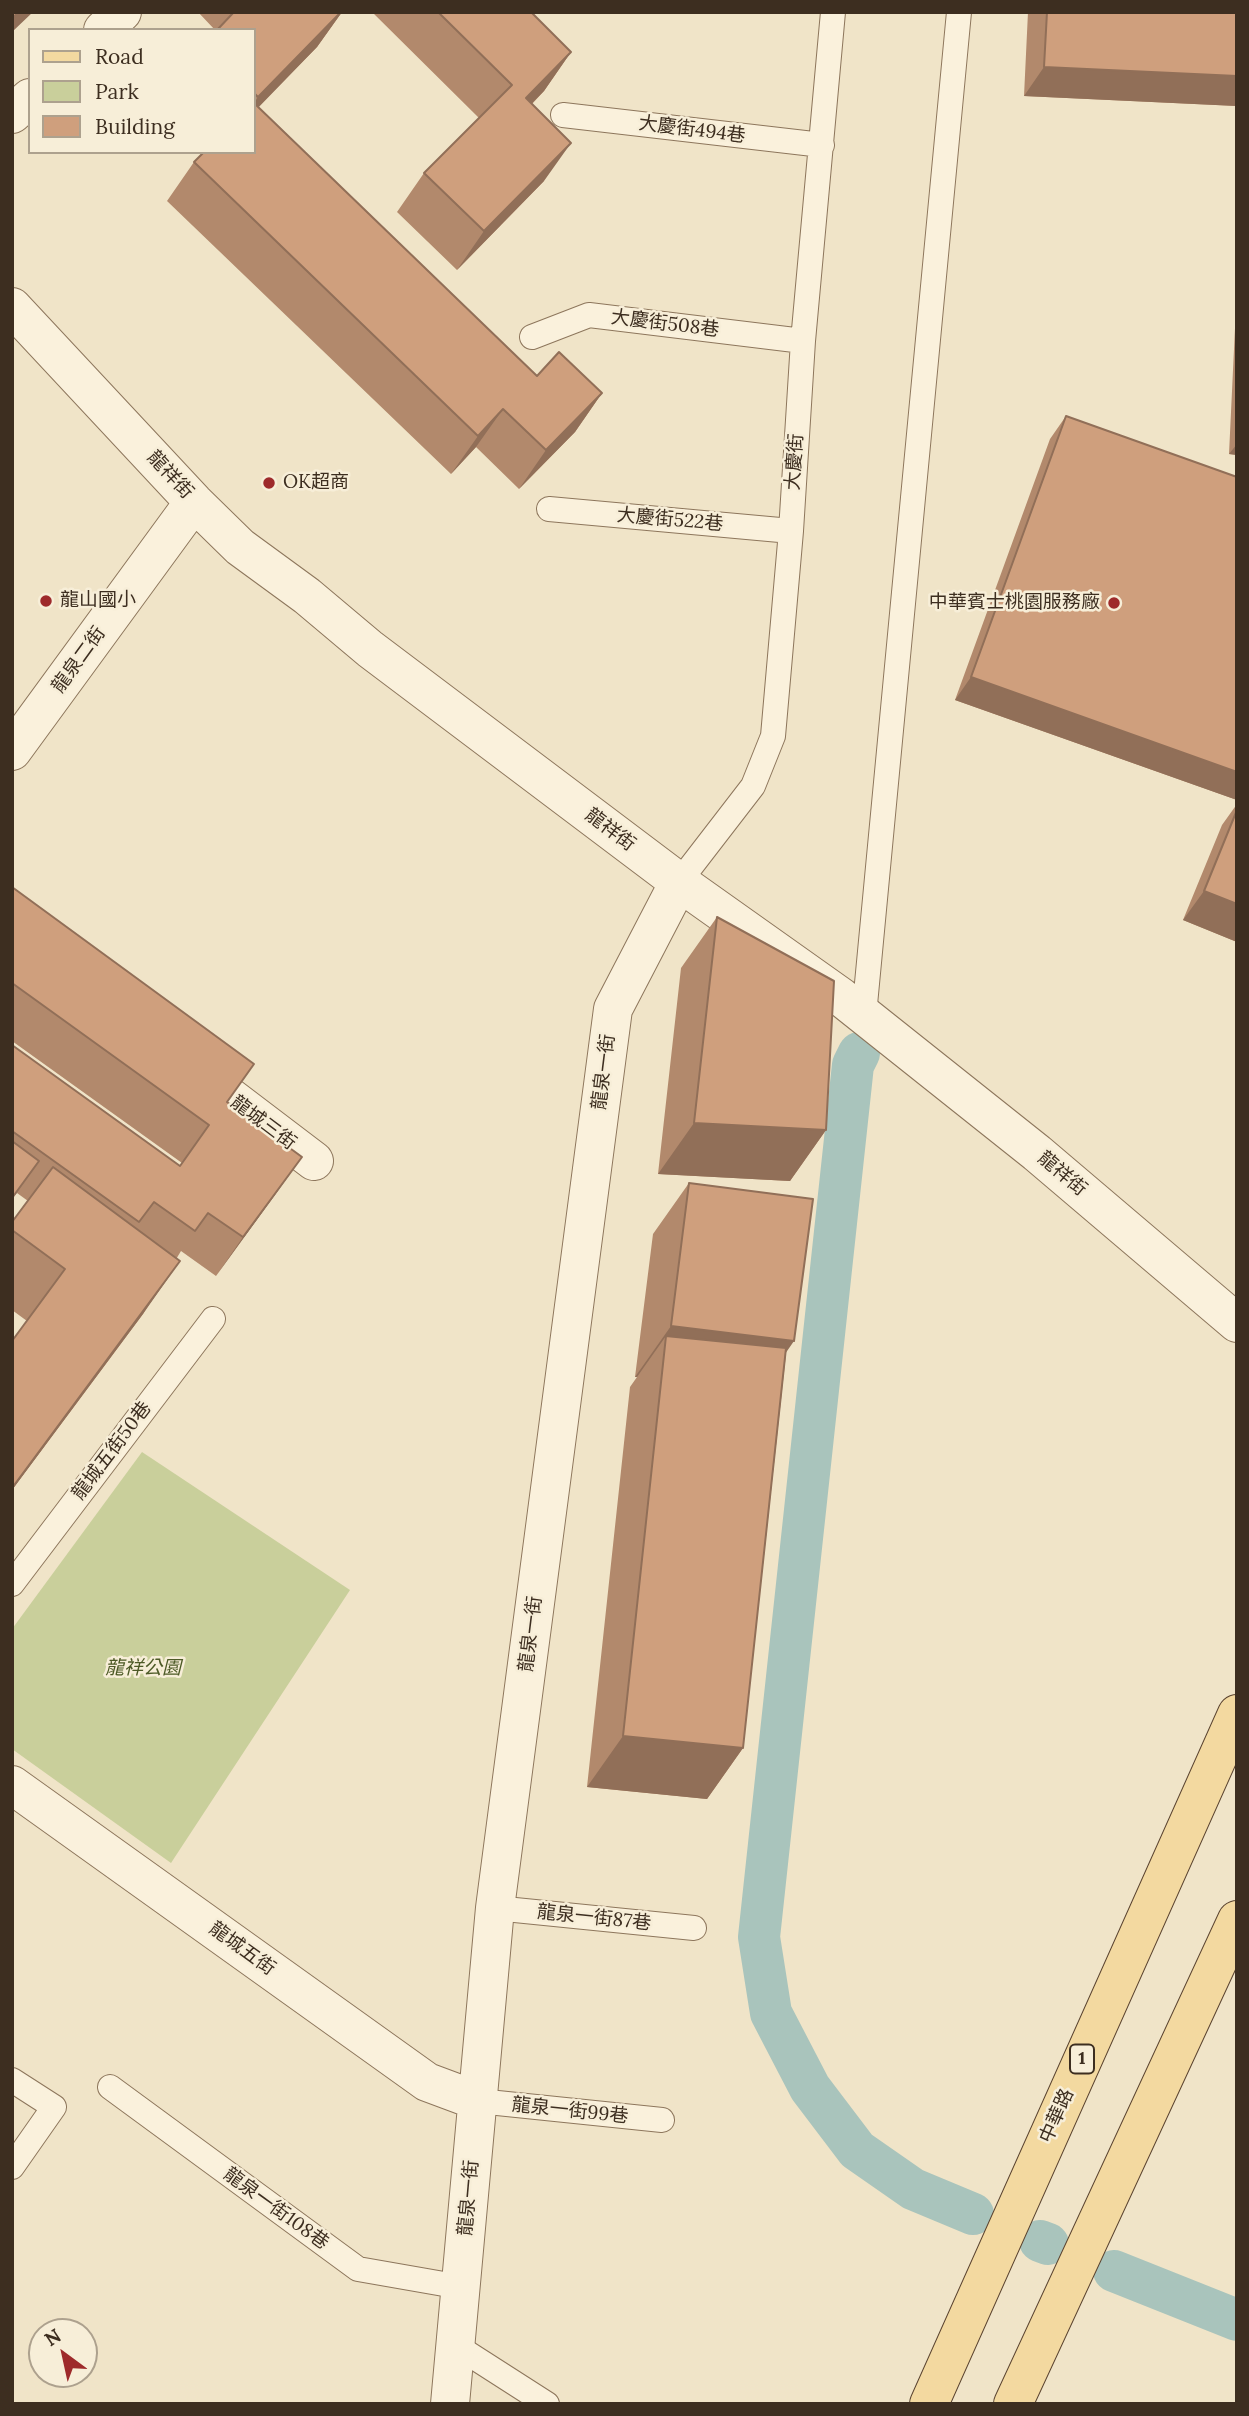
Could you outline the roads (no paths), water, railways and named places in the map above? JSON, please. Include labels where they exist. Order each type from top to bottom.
[{"type":"main road","name":"中華路","points":[[929,2404],[1237,1714]]},
{"type":"main road","points":[[1013,2404],[1237,1920]]},
{"type":"street","points":[[105,28],[122,12]]},
{"type":"street","points":[[12,114],[28,100]]},
{"type":"street","name":"龍祥街","points":[[12,307],[194,502],[240,547],[307,596],[370,649],[679,882],[841,997],[1037,1153],[1237,1323]]},
{"type":"street","name":"龍泉二街","points":[[12,751],[194,502]]},
{"type":"street","name":"龍泉一街","points":[[450,2404],[495,1908],[613,1009],[679,882]]},
{"type":"street","name":"龍城三街","points":[[163,1046],[314,1161]]},
{"type":"street","name":"龍城五街","points":[[12,1785],[427,2082],[478,2101]]},
{"type":"lane","name":"大慶街","points":[[679,882],[754,786],[773,736],[791,531],[803,341],[833,12]]},
{"type":"lane","points":[[864,1016],[959,12]]},
{"type":"lane","name":"大慶街494巷","points":[[563,115],[822,145]]},
{"type":"lane","name":"大慶街508巷","points":[[532,337],[589,315],[803,341]]},
{"type":"lane","name":"大慶街522巷","points":[[549,509],[791,531]]},
{"type":"lane","name":"龍城五街50巷","points":[[12,1584],[213,1319]]},
{"type":"lane","name":"龍泉一街87巷","points":[[495,1908],[694,1928]]},
{"type":"lane","points":[[12,2080],[54,2106],[12,2167]]},
{"type":"lane","name":"龍泉一街108巷","points":[[110,2087],[358,2269],[461,2287]]},
{"type":"lane","name":"龍泉一街99巷","points":[[478,2101],[662,2120]]},
{"type":"lane","points":[[455,2345],[547,2404]]},
{"type":"waterway","points":[[859,1053],[853,1065],[759,1937],[771,2013],[810,2088],[857,2150],[913,2189],[973,2214]]},
{"type":"waterway","points":[[1040,2241],[1048,2244]]},
{"type":"waterway","points":[[1114,2271],[1237,2320]]},
{"type":"place","name":"OK超商","points":[[269,483]]},
{"type":"place","name":"龍山國小","points":[[46,601]]},
{"type":"place","name":"中華賓士桃園服務廠","points":[[1114,603]]},
{"type":"park label","name":"龍祥公園","points":[[143,1669]]}]
